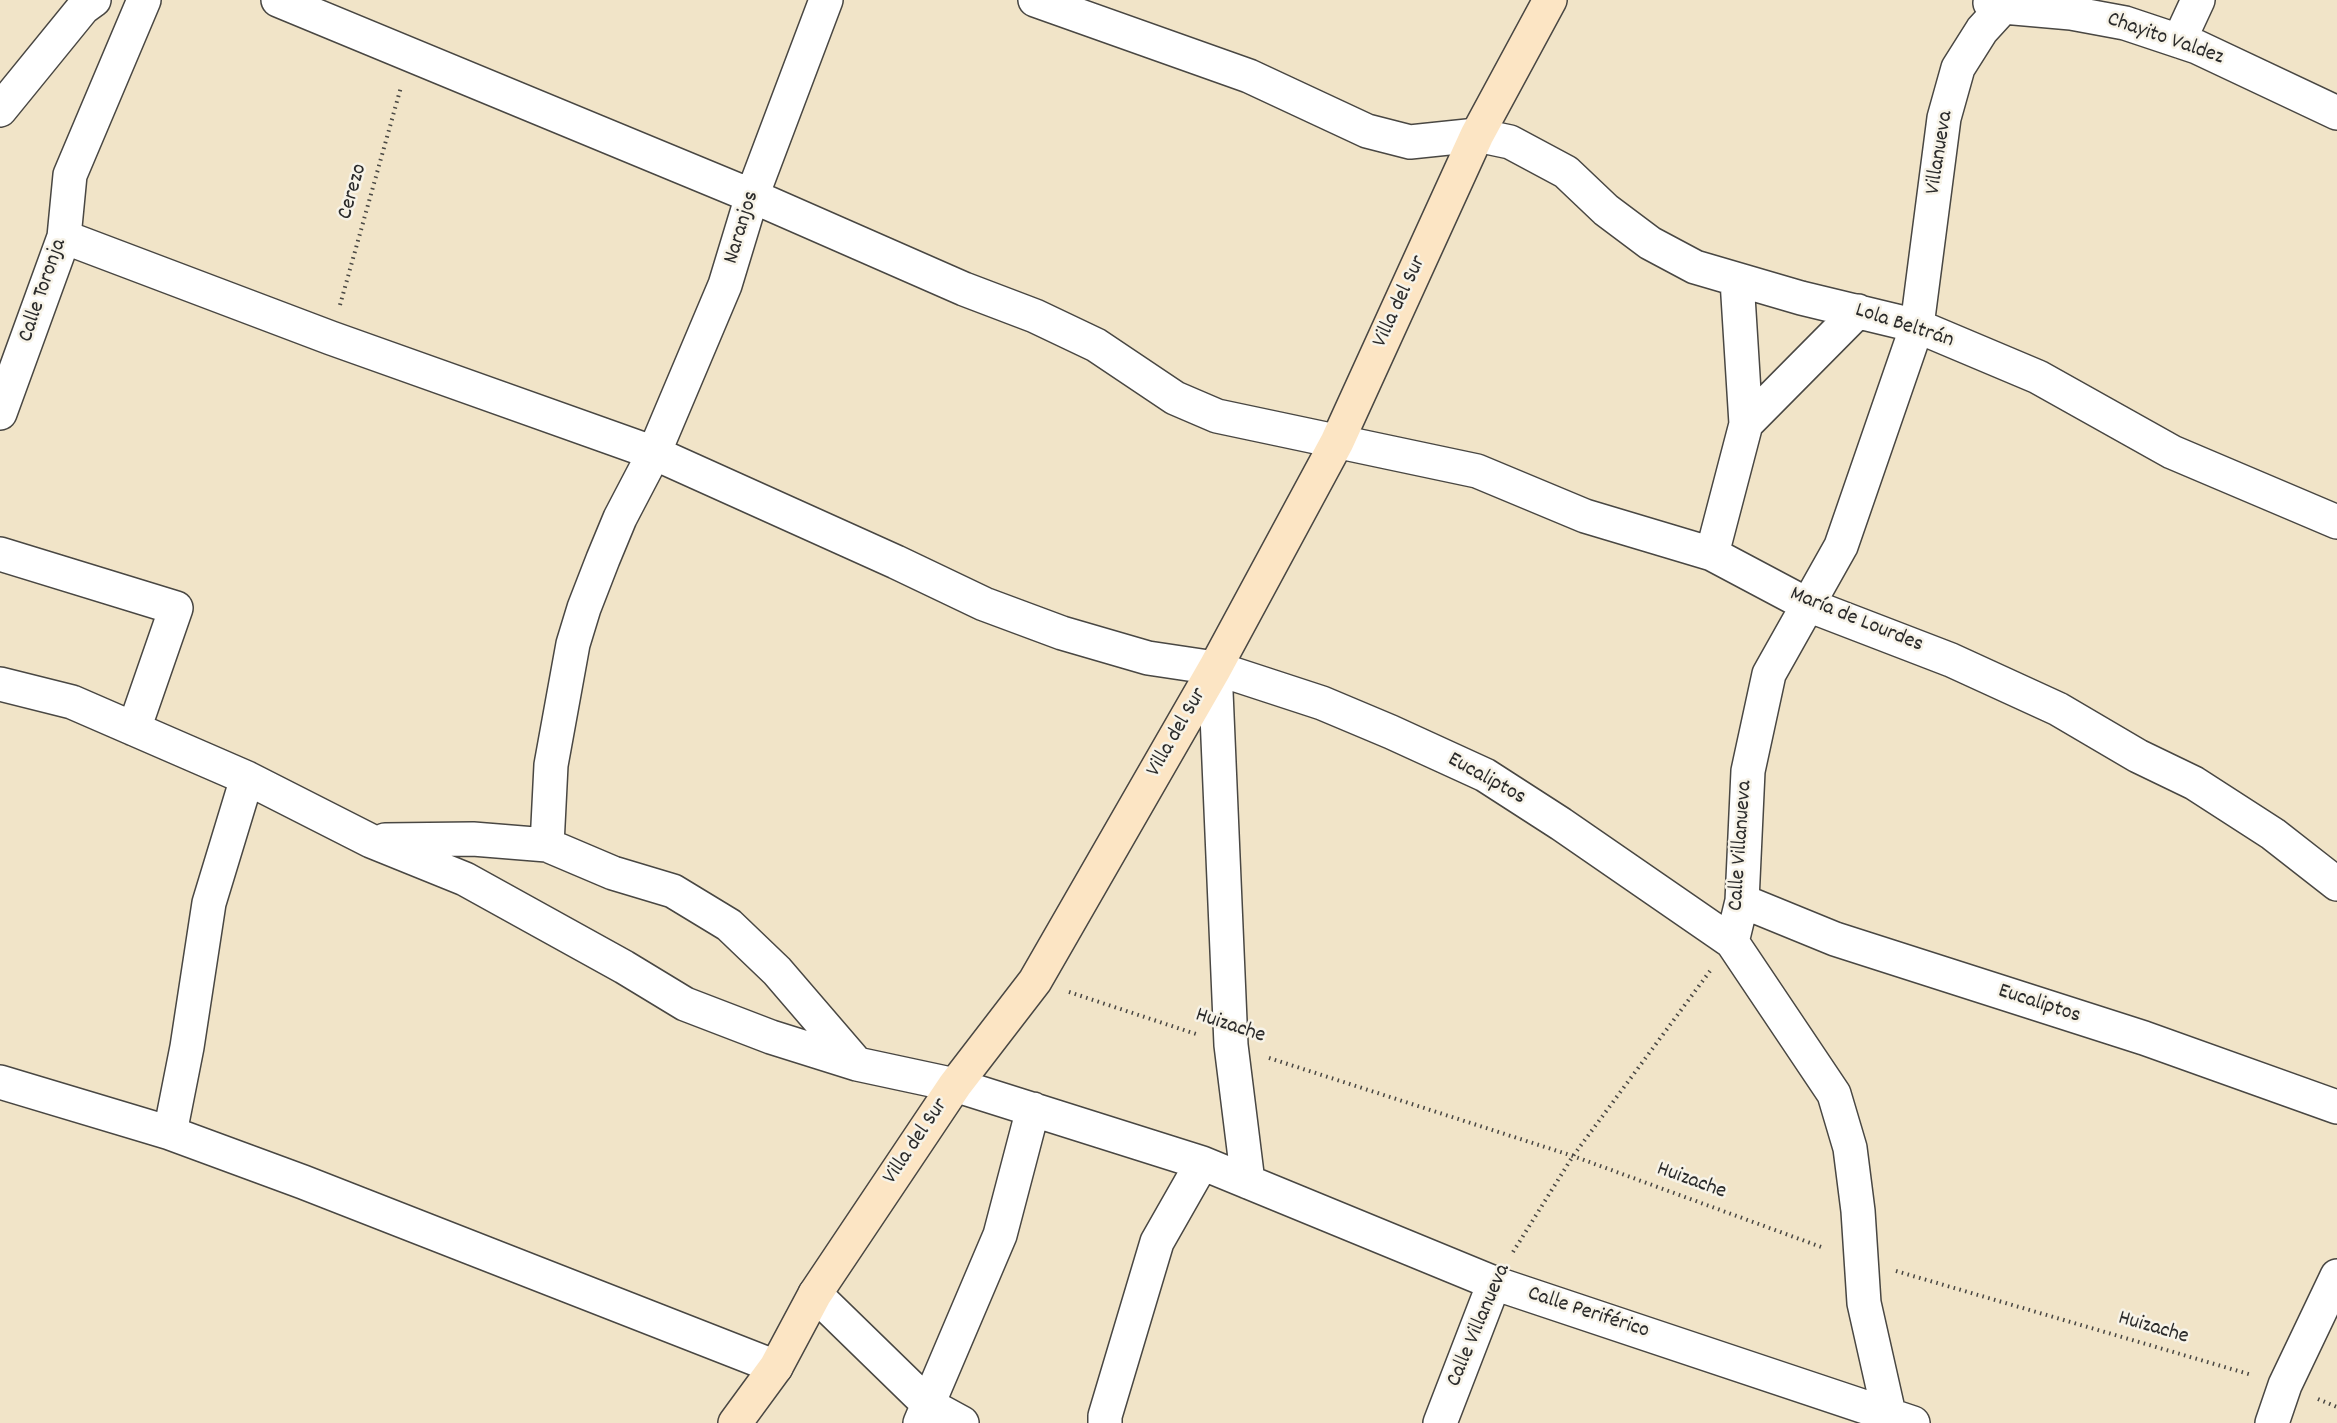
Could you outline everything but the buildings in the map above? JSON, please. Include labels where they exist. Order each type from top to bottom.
[{"type":"street","points":[[0,110],[83,8],[93,0]]},
{"type":"street","name":"Calle Toronja","points":[[0,412],[64,237],[70,175],[144,0]]},
{"type":"street","name":"María de Lourdes","points":[[278,0],[752,196],[964,289],[1035,316],[1096,345],[1175,398],[1216,416],[1477,471],[1585,516],[1712,554],[1808,605],[1951,660],[2058,709],[2138,756],[2194,783],[2273,834],[2337,884]]},
{"type":"street","name":"Naranjos","points":[[547,845],[550,765],[573,644],[620,518],[654,453],[725,285],[752,196],[826,0]]},
{"type":"street","name":"Lola Beltrán","points":[[1035,0],[1249,76],[1367,131],[1410,142],[1478,135],[1510,142],[1566,172],[1606,210],[1650,243],[1695,267],[1917,326],[2038,377],[2172,452],[2337,522]]},
{"type":"street","name":"Villa del Sur","points":[[735,1423],[776,1367],[815,1294],[955,1085],[1035,981],[1215,668],[1337,442],[1478,135],[1550,0]]},
{"type":"street","points":[[2179,41],[2198,0]]},
{"type":"street","name":"Chayito Valdez","points":[[2000,2],[2125,23],[2179,41],[2306,96],[2337,113]]},
{"type":"street","name":"Villanueva","points":[[1917,326],[1947,108],[1958,68],[2000,2]]},
{"type":"street","name":"Eucaliptos","points":[[64,237],[331,338],[654,453],[984,604],[1062,633],[1148,657],[1215,668],[1322,703],[1391,732],[1485,776],[1732,942]]},
{"type":"street","points":[[1712,554],[1746,424],[1737,280]]},
{"type":"street","points":[[1746,424],[1858,311]]},
{"type":"street","name":"Calle Villanueva","points":[[1732,942],[1742,902],[1748,771],[1769,674],[1841,546],[1917,326]]},
{"type":"street","points":[[0,555],[176,608],[134,729]]},
{"type":"street","points":[[1215,668],[1231,1045],[1248,1182]]},
{"type":"street","name":"Calle Periférico","points":[[0,684],[72,702],[247,778],[371,841],[465,879],[624,967],[685,1004],[771,1037],[857,1064],[955,1085],[1202,1163],[1494,1282],[1901,1419]]},
{"type":"street","points":[[170,1133],[187,1047],[209,903],[247,778]]},
{"type":"street","points":[[371,841],[473,839],[547,845],[614,873],[673,891],[729,925],[777,971],[857,1064]]},
{"type":"street","name":"Eucaliptos","points":[[1742,902],[1835,939],[2144,1038],[2337,1107]]},
{"type":"street","points":[[1732,942],[1834,1094],[1850,1148],[1858,1211],[1864,1303],[1901,1419]]},
{"type":"street","points":[[0,1082],[170,1133],[776,1367]]},
{"type":"street","points":[[924,1414],[1000,1235],[1033,1108]]},
{"type":"street","points":[[1105,1423],[1105,1416],[1157,1242],[1202,1163]]},
{"type":"street","points":[[2272,1423],[2285,1385],[2337,1276]]},
{"type":"street","name":"Calle Villanueva","points":[[1440,1423],[1494,1282]]},
{"type":"street","points":[[815,1294],[924,1414],[962,1423]]},
{"type":"path","name":"Cerezo","points":[[331,338],[410,55]]},
{"type":"path","name":"Calle Villanueva","points":[[1494,1282],[1573,1156],[1732,942]]},
{"type":"path","name":"Huizache","points":[[1035,981],[1573,1156],[1861,1261],[2285,1385],[2337,1407]]}]
